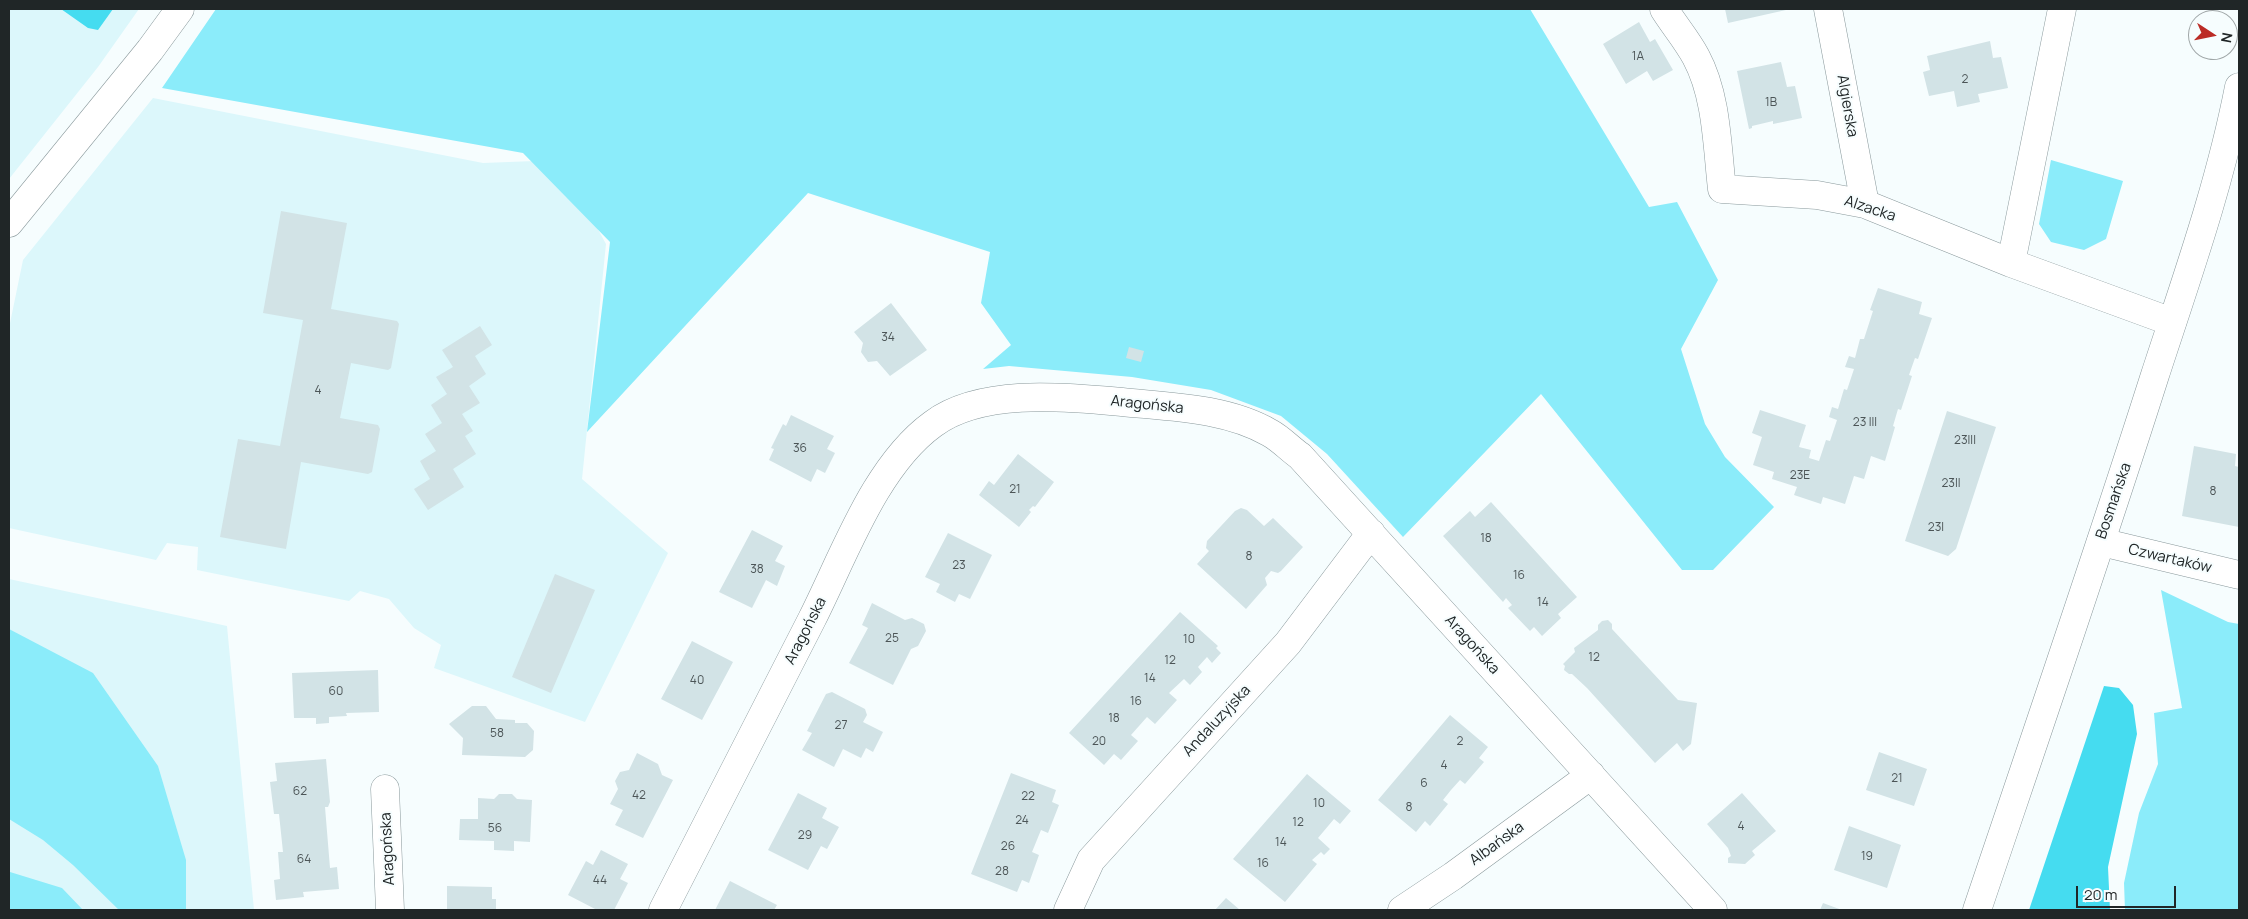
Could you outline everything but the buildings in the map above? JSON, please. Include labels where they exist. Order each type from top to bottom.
[{"type":"street","points":[[9,223],[150,50],[180,9]]},
{"type":"street","name":"Alzacka","points":[[1664,9],[1696,57],[1707,84],[1713,112],[1722,189],[1817,195],[1865,204],[2011,264],[2172,322]]},
{"type":"street","name":"Algierska","points":[[1828,9],[1865,204]]},
{"type":"street","points":[[2011,264],[2062,9]]},
{"type":"street","name":"Bosmańska","points":[[1977,910],[2101,542],[2172,322],[2218,175],[2231,129],[2239,87]]},
{"type":"street","name":"Aragońska","points":[[663,910],[823,598],[870,500],[907,447],[934,423],[960,410],[1003,399],[1041,398],[1105,400],[1201,411],[1237,420],[1270,433],[1300,456],[1714,910]]},
{"type":"street","name":"Andaluzyjska","points":[[1068,910],[1091,860],[1288,643],[1371,533]]},
{"type":"street","name":"Czwartaków","points":[[2101,542],[2239,575]]},
{"type":"street","name":"Albańska","points":[[1402,910],[1453,876],[1591,775]]},
{"type":"street","name":"Aragońska","points":[[385,789],[390,910]]},
{"type":"shaded area","points":[[9,9],[139,9],[98,67],[9,179]]},
{"type":"shaded area","points":[[61,9],[113,9],[98,30],[88,28]]},
{"type":"shaded area","points":[[216,9],[1530,9],[1649,207],[1677,202],[1718,280],[1681,349],[1705,424],[1725,457],[1774,507],[1713,570],[1682,570],[1541,394],[1403,537],[1327,454],[1281,416],[1211,390],[1132,377],[1009,366],[983,369],[1011,345],[981,303],[990,252],[808,193],[587,432],[610,242],[523,153],[162,88]]},
{"type":"shaded area","points":[[153,98],[483,163],[560,160],[606,244],[582,479],[668,553],[585,722],[434,668],[441,645],[414,628],[389,599],[360,591],[349,601],[197,570],[198,547],[167,543],[156,560],[9,528],[9,328],[23,260]]},
{"type":"shaded area","points":[[2051,160],[2123,181],[2106,239],[2084,250],[2051,242],[2039,224]]},
{"type":"shaded area","points":[[9,579],[227,626],[254,910],[9,910]]},
{"type":"shaded area","points":[[2161,590],[2228,622],[2239,624],[2239,910],[2125,910],[2124,883],[2139,813],[2158,764],[2154,713],[2182,708]]},
{"type":"shaded area","points":[[9,629],[93,673],[158,766],[186,860],[186,910],[119,910],[73,865],[43,840],[9,819]]},
{"type":"shaded area","points":[[2104,686],[2119,688],[2133,705],[2137,734],[2108,867],[2110,910],[2029,910]]},
{"type":"shaded area","points":[[10,872],[62,888],[83,910],[9,910]]}]
